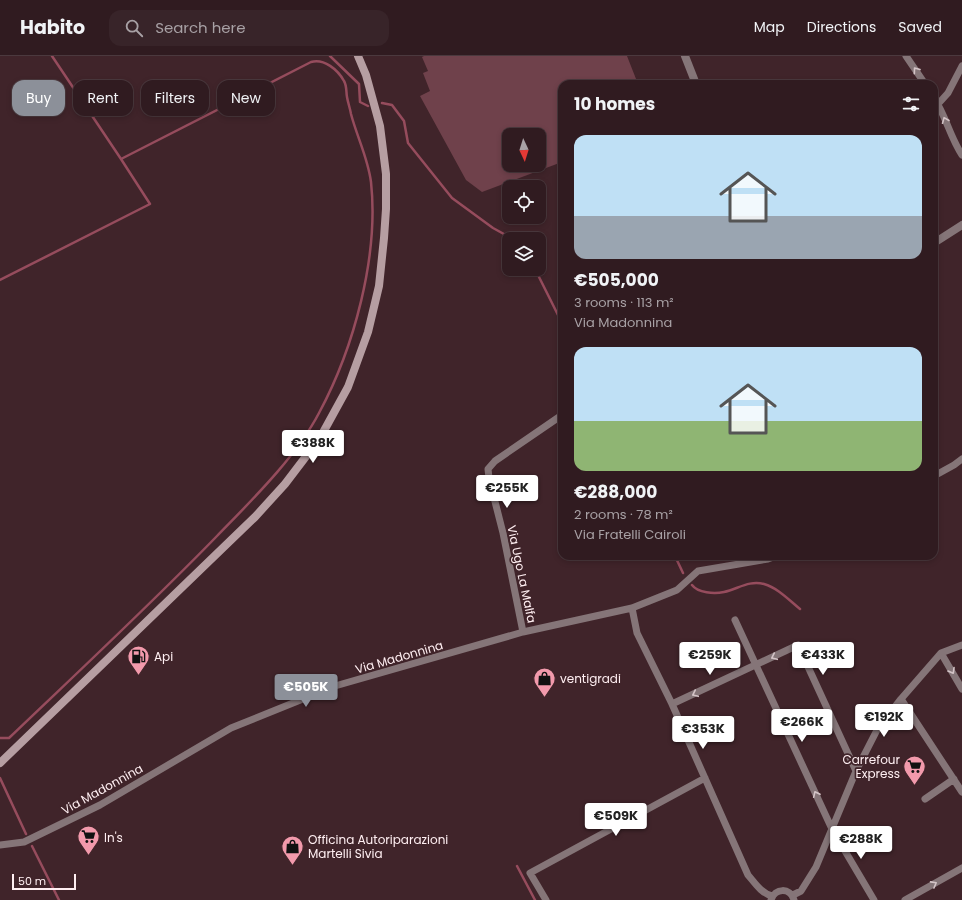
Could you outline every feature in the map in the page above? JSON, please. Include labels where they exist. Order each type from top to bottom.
[{"type":"main road","points":[[0,763],[255,517],[285,484],[320,438],[348,387],[368,332],[379,286],[386,209],[386,174],[380,126],[366,75],[358,56]]},
{"type":"street","points":[[685,56],[694,80]]},
{"type":"street","points":[[906,56],[923,80]]},
{"type":"street","points":[[962,66],[948,93],[938,104],[954,143],[962,155]]},
{"type":"street","points":[[938,240],[962,225]]},
{"type":"street","name":"Via Ugo La Malfa","points":[[523,632],[503,533],[488,478],[488,469],[495,461],[558,418]]},
{"type":"street","points":[[938,474],[962,459]]},
{"type":"street","name":"Via Madonnina","points":[[0,845],[24,842],[100,805],[231,728],[335,686],[523,632],[632,608],[677,590],[698,571],[762,560]]},
{"type":"street","points":[[632,608],[637,634],[672,704],[748,875],[758,887],[772,898],[775,893],[782,890],[786,891],[794,898],[801,891],[816,867],[856,771],[877,730],[900,699],[941,653],[962,645]]},
{"type":"street","points":[[735,620],[832,829],[874,900]]},
{"type":"street","points":[[672,704],[798,645],[856,771]]},
{"type":"street","points":[[941,653],[962,689]]},
{"type":"street","points":[[900,699],[962,792]]},
{"type":"street","points":[[546,900],[530,873],[705,778]]},
{"type":"street","points":[[925,799],[954,779]]},
{"type":"street","points":[[905,900],[962,868]]},
{"type":"shaded area","points":[[424,56],[627,56],[636,80],[558,80],[558,164],[546,168],[546,128],[502,128],[502,172],[535,172],[514,180],[502,180],[502,184],[482,192],[466,180],[420,96],[430,91],[423,73],[428,71],[422,57]]},
{"type":"waterway","points":[[52,56],[121,159]]},
{"type":"waterway","points":[[330,56],[359,84],[360,102],[368,106]]},
{"type":"waterway","points":[[0,280],[150,204],[121,159],[311,62],[316,61],[326,63],[334,69],[344,81],[351,114],[370,173],[372,211],[371,240],[361,301],[353,331],[332,387],[319,413],[286,462],[259,493],[192,562],[9,738],[0,738]]},
{"type":"waterway","points":[[382,103],[392,105],[404,121],[408,143],[452,198],[502,233]]},
{"type":"waterway","points":[[538,276],[558,315]]},
{"type":"waterway","points":[[677,560],[683,573]]},
{"type":"waterway","points":[[692,585],[698,590],[716,593],[729,591],[753,583],[764,584],[779,591],[800,609]]},
{"type":"waterway","points":[[0,778],[26,834]]},
{"type":"waterway","points":[[32,846],[59,900]]},
{"type":"waterway","points":[[517,866],[535,900]]},
{"type":"place","name":"Api","points":[[138,676]]},
{"type":"place","name":"ventigradi","points":[[544,698]]},
{"type":"place","name":"Carrefour Express","points":[[915,786]]},
{"type":"place","name":"In's","points":[[88,856]]},
{"type":"place","name":"Officina Autoriparazioni Martelli Sivia","points":[[292,866]]}]
